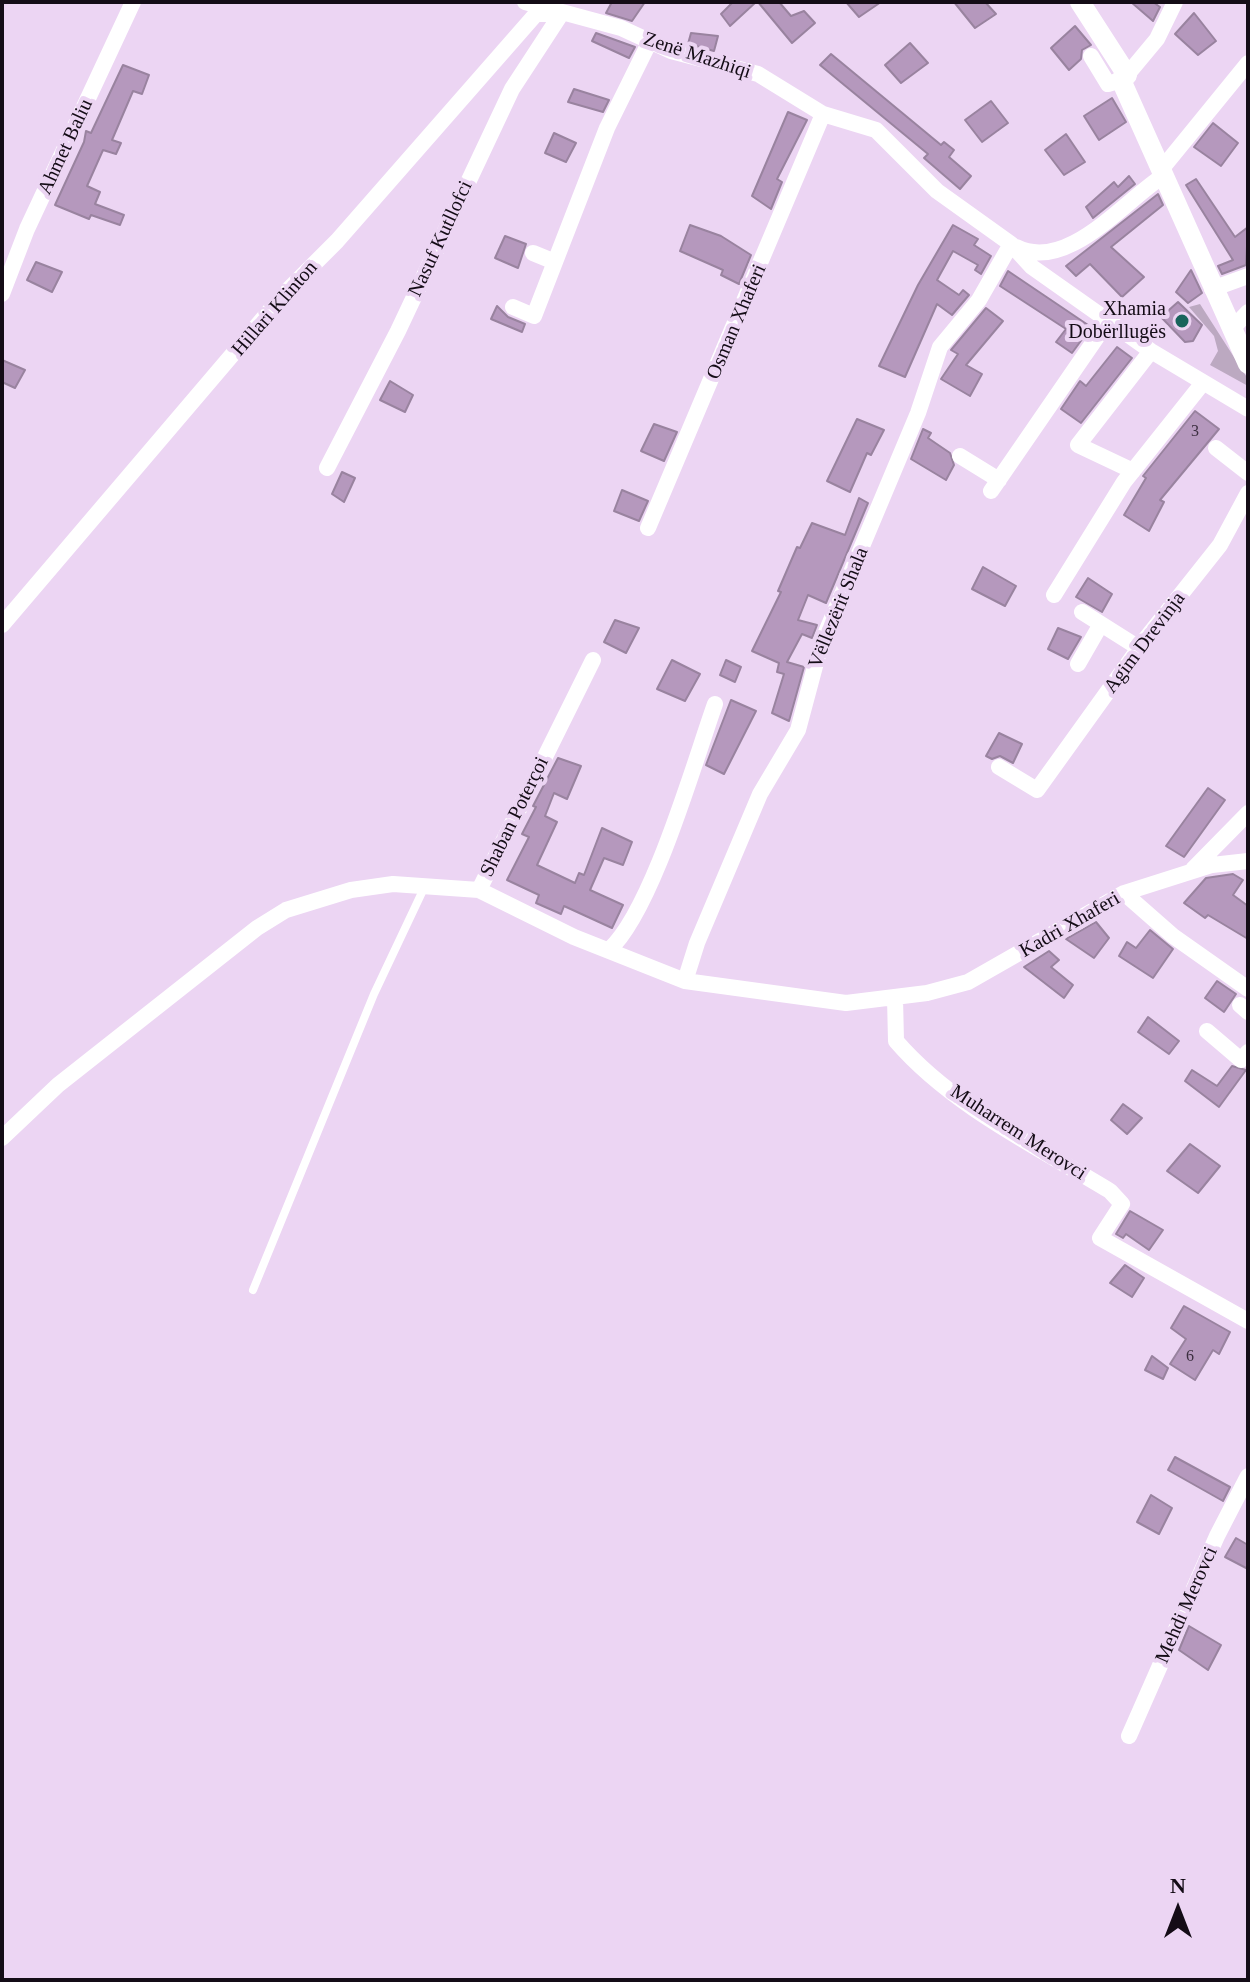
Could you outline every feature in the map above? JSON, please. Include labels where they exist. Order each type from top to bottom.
[{"type":"street","name":"Ahmet Baliu","points":[[2,294],[27,229],[133,2]]},
{"type":"street","name":"Zenë Mazhiqi","points":[[525,2],[621,28],[649,43],[758,74],[823,114],[876,130],[937,191],[1011,244]]},
{"type":"street","points":[[1080,2],[1124,77],[1212,289],[1248,364]]},
{"type":"street","points":[[1091,56],[1108,84],[1124,77],[1157,39],[1175,2]]},
{"type":"street","name":"Hillari Klinton","points":[[2,625],[284,294],[337,241],[536,14],[561,14]]},
{"type":"street","name":"Nasuf Kutllofci","points":[[327,468],[398,331],[512,89],[561,14]]},
{"type":"street","points":[[513,307],[534,316],[607,128],[649,43]]},
{"type":"street","points":[[1011,244],[1029,253],[1057,252],[1094,231],[1162,173],[1248,63]]},
{"type":"street","name":"Osman Xhaferi","points":[[648,528],[823,114]]},
{"type":"street","points":[[1011,244],[1032,267],[1151,351],[1248,409]]},
{"type":"street","name":"Vëllezërit Shala","points":[[685,981],[697,943],[760,794],[798,730],[821,644],[918,413],[940,347],[979,300],[1011,244]]},
{"type":"street","points":[[533,253],[555,262]]},
{"type":"street","points":[[1212,289],[1248,276]]},
{"type":"street","points":[[1232,329],[1248,312]]},
{"type":"street","points":[[960,456],[995,486],[1108,321]]},
{"type":"street","points":[[1133,471],[1078,445],[1083,434],[1151,351]]},
{"type":"street","points":[[1054,595],[1133,471],[1202,384]]},
{"type":"street","points":[[1216,448],[1248,473]]},
{"type":"street","name":"Agim Drevinja","points":[[999,767],[1037,790],[1139,648],[1220,545],[1248,493]]},
{"type":"street","points":[[1082,612],[1139,648]]},
{"type":"street","points":[[1078,664],[1101,624]]},
{"type":"street","name":"Shaban Poterçoi","points":[[593,660],[479,890],[685,981],[846,1003],[895,998]]},
{"type":"street","points":[[609,950],[620,939],[647,886],[715,704]]},
{"type":"street","points":[[1190,872],[1248,813]]},
{"type":"street","name":"Kadri Xhaferi","points":[[895,998],[968,982],[1124,893],[1212,865],[1248,861]]},
{"type":"street","points":[[2,1138],[58,1085],[257,928],[286,910],[351,890],[393,884],[479,890]]},
{"type":"street","points":[[1124,893],[1173,936],[1248,989]]},
{"type":"street","name":"Muharrem Merovci","points":[[895,998],[896,1041],[924,1072],[997,1122],[1110,1191],[1122,1204],[1100,1238],[1248,1321]]},
{"type":"street","points":[[1207,1031],[1241,1060],[1248,1052]]},
{"type":"street","name":"Mehdi Merovci","points":[[1129,1736],[1217,1536],[1248,1476]]},
{"type":"lane","points":[[253,1290],[374,994],[427,884]]},
{"type":"shaded area","points":[[1200,304],[1248,379],[1248,386],[1210,365],[1218,351],[1214,336],[1189,307]]},
{"type":"building","points":[[612,2],[645,2],[632,21],[606,13]]},
{"type":"building","points":[[733,2],[756,2],[730,26],[721,14]]},
{"type":"building","points":[[758,2],[779,2],[791,16],[804,11],[815,23],[792,43]]},
{"type":"building","points":[[846,2],[881,2],[859,17]]},
{"type":"building","points":[[954,2],[985,2],[996,14],[975,28]]},
{"type":"building","points":[[1131,2],[1153,2],[1160,7],[1153,21]]},
{"type":"building","points":[[1194,13],[1216,41],[1198,55],[1175,34]]},
{"type":"building","points":[[1075,26],[1091,45],[1082,50],[1081,59],[1069,70],[1051,48]]},
{"type":"building","points":[[596,33],[635,47],[629,58],[592,41]]},
{"type":"building","points":[[691,33],[718,36],[714,51],[688,44]]},
{"type":"building","points":[[910,43],[928,63],[901,83],[885,65]]},
{"type":"building","points":[[831,54],[941,145],[944,142],[954,150],[949,157],[971,176],[960,189],[924,158],[928,154],[820,65]]},
{"type":"building","points":[[123,65],[149,75],[142,94],[133,91],[112,140],[121,143],[116,154],[103,150],[87,186],[100,192],[95,204],[124,215],[120,225],[91,215],[89,219],[55,205],[84,142],[86,131],[91,133]]},
{"type":"building","points":[[574,89],[609,100],[603,112],[568,102]]},
{"type":"building","points":[[1112,98],[1126,122],[1099,140],[1084,116]]},
{"type":"building","points":[[991,101],[1008,123],[982,142],[965,120]]},
{"type":"building","points":[[788,112],[807,120],[777,179],[782,182],[771,209],[752,196]]},
{"type":"building","points":[[1213,123],[1238,143],[1221,166],[1194,147]]},
{"type":"building","points":[[554,133],[576,143],[566,162],[545,153]]},
{"type":"building","points":[[1066,134],[1085,162],[1064,175],[1045,150]]},
{"type":"building","points":[[1129,176],[1135,184],[1093,218],[1086,207],[1114,182],[1118,187]]},
{"type":"building","points":[[1196,179],[1235,237],[1248,227],[1246,265],[1222,274],[1218,266],[1233,260],[1186,185]]},
{"type":"building","points":[[1158,194],[1163,205],[1111,247],[1144,277],[1122,297],[1090,264],[1076,276],[1066,266]]},
{"type":"building","points":[[690,225],[721,236],[751,255],[739,284],[721,275],[723,270],[680,251]]},
{"type":"building","points":[[953,225],[978,239],[974,245],[991,256],[981,274],[975,270],[978,265],[953,251],[937,280],[959,295],[963,290],[969,295],[952,315],[937,304],[905,377],[879,366],[918,285]]},
{"type":"building","points":[[505,236],[526,244],[518,268],[495,258]]},
{"type":"building","points":[[36,262],[62,272],[52,292],[27,280]]},
{"type":"building","points":[[1191,270],[1202,293],[1188,303],[1176,292]]},
{"type":"building","points":[[1008,271],[1091,327],[1072,353],[1056,342],[1066,329],[1000,286]]},
{"type":"building","name":"Xhamia Dobërllugës","points":[[1178,302],[1202,325],[1193,341],[1185,342],[1161,317]]},
{"type":"building","points":[[497,306],[508,317],[525,324],[522,332],[491,319]]},
{"type":"building","points":[[986,308],[1003,321],[966,365],[982,374],[970,396],[941,379],[958,354],[951,350]]},
{"type":"building","points":[[1117,347],[1132,358],[1081,423],[1061,409],[1080,381],[1086,386]]},
{"type":"building","points":[[2,360],[25,370],[15,388],[2,382]]},
{"type":"building","points":[[390,381],[413,395],[405,412],[380,400]]},
{"type":"building","points":[[1195,411],[1219,429],[1160,500],[1164,502],[1149,531],[1124,515],[1146,478],[1143,476]]},
{"type":"building","points":[[857,419],[884,430],[871,455],[867,453],[850,492],[827,481]]},
{"type":"building","points":[[654,424],[677,432],[664,461],[641,451]]},
{"type":"building","points":[[923,429],[931,433],[928,438],[950,453],[954,465],[946,480],[911,459]]},
{"type":"building","points":[[342,472],[355,478],[344,502],[332,494]]},
{"type":"building","points":[[622,490],[648,501],[639,521],[614,511]]},
{"type":"building","points":[[859,498],[868,503],[826,603],[808,595],[798,620],[817,625],[812,638],[802,634],[787,662],[804,667],[789,721],[772,713],[784,674],[777,672],[779,663],[752,651],[781,592],[778,591],[797,547],[800,548],[812,523],[845,535]]},
{"type":"building","points":[[983,567],[1016,586],[1005,606],[972,589]]},
{"type":"building","points":[[1088,578],[1112,594],[1102,612],[1076,597]]},
{"type":"building","points":[[615,620],[639,628],[626,653],[604,642]]},
{"type":"building","points":[[1058,628],[1081,637],[1068,659],[1048,649]]},
{"type":"building","points":[[672,660],[700,674],[685,701],[657,689]]},
{"type":"building","points":[[726,660],[741,667],[735,682],[720,675]]},
{"type":"building","points":[[731,700],[756,711],[724,774],[706,765]]},
{"type":"building","points":[[999,733],[1022,744],[1013,763],[1000,756],[992,759],[986,756]]},
{"type":"building","points":[[558,758],[581,766],[567,799],[554,793],[545,816],[557,822],[537,865],[575,883],[579,873],[584,875],[602,828],[632,842],[623,865],[604,858],[590,890],[623,905],[612,928],[564,906],[561,914],[536,903],[539,895],[507,880],[529,837],[522,834],[536,807],[533,806]]},
{"type":"building","points":[[1208,788],[1225,800],[1184,857],[1166,846]]},
{"type":"building","points":[[1233,874],[1243,880],[1233,895],[1248,906],[1248,939],[1208,915],[1205,918],[1184,903],[1206,878]]},
{"type":"building","points":[[1096,922],[1109,938],[1094,958],[1066,939]]},
{"type":"building","points":[[1150,930],[1173,949],[1153,978],[1119,956],[1127,942],[1136,948]]},
{"type":"building","points":[[1049,951],[1059,960],[1051,967],[1073,985],[1064,998],[1024,967]]},
{"type":"building","points":[[1217,981],[1236,994],[1224,1012],[1205,998]]},
{"type":"building","points":[[1148,1017],[1179,1041],[1169,1054],[1138,1032]]},
{"type":"building","points":[[1232,1066],[1246,1070],[1219,1107],[1185,1081],[1192,1070],[1217,1086]]},
{"type":"building","points":[[1123,1104],[1142,1118],[1127,1134],[1111,1120]]},
{"type":"building","points":[[1190,1144],[1220,1166],[1198,1193],[1167,1171]]},
{"type":"building","points":[[1130,1211],[1163,1230],[1149,1250],[1126,1234],[1123,1238],[1116,1234]]},
{"type":"building","points":[[1125,1265],[1144,1278],[1132,1297],[1110,1283]]},
{"type":"building","points":[[1184,1306],[1230,1332],[1219,1354],[1213,1350],[1195,1380],[1170,1364],[1186,1339],[1171,1328]]},
{"type":"building","points":[[1152,1356],[1168,1368],[1163,1379],[1145,1370]]},
{"type":"building","points":[[1175,1457],[1230,1487],[1223,1501],[1168,1470]]},
{"type":"building","points":[[1151,1495],[1172,1508],[1159,1534],[1137,1522]]},
{"type":"building","points":[[1236,1538],[1248,1545],[1248,1569],[1225,1557]]},
{"type":"building","points":[[1189,1626],[1221,1645],[1208,1670],[1179,1650]]},
{"type":"place","name":"Xhamia Dobërllugës","points":[[1182,321]]}]
